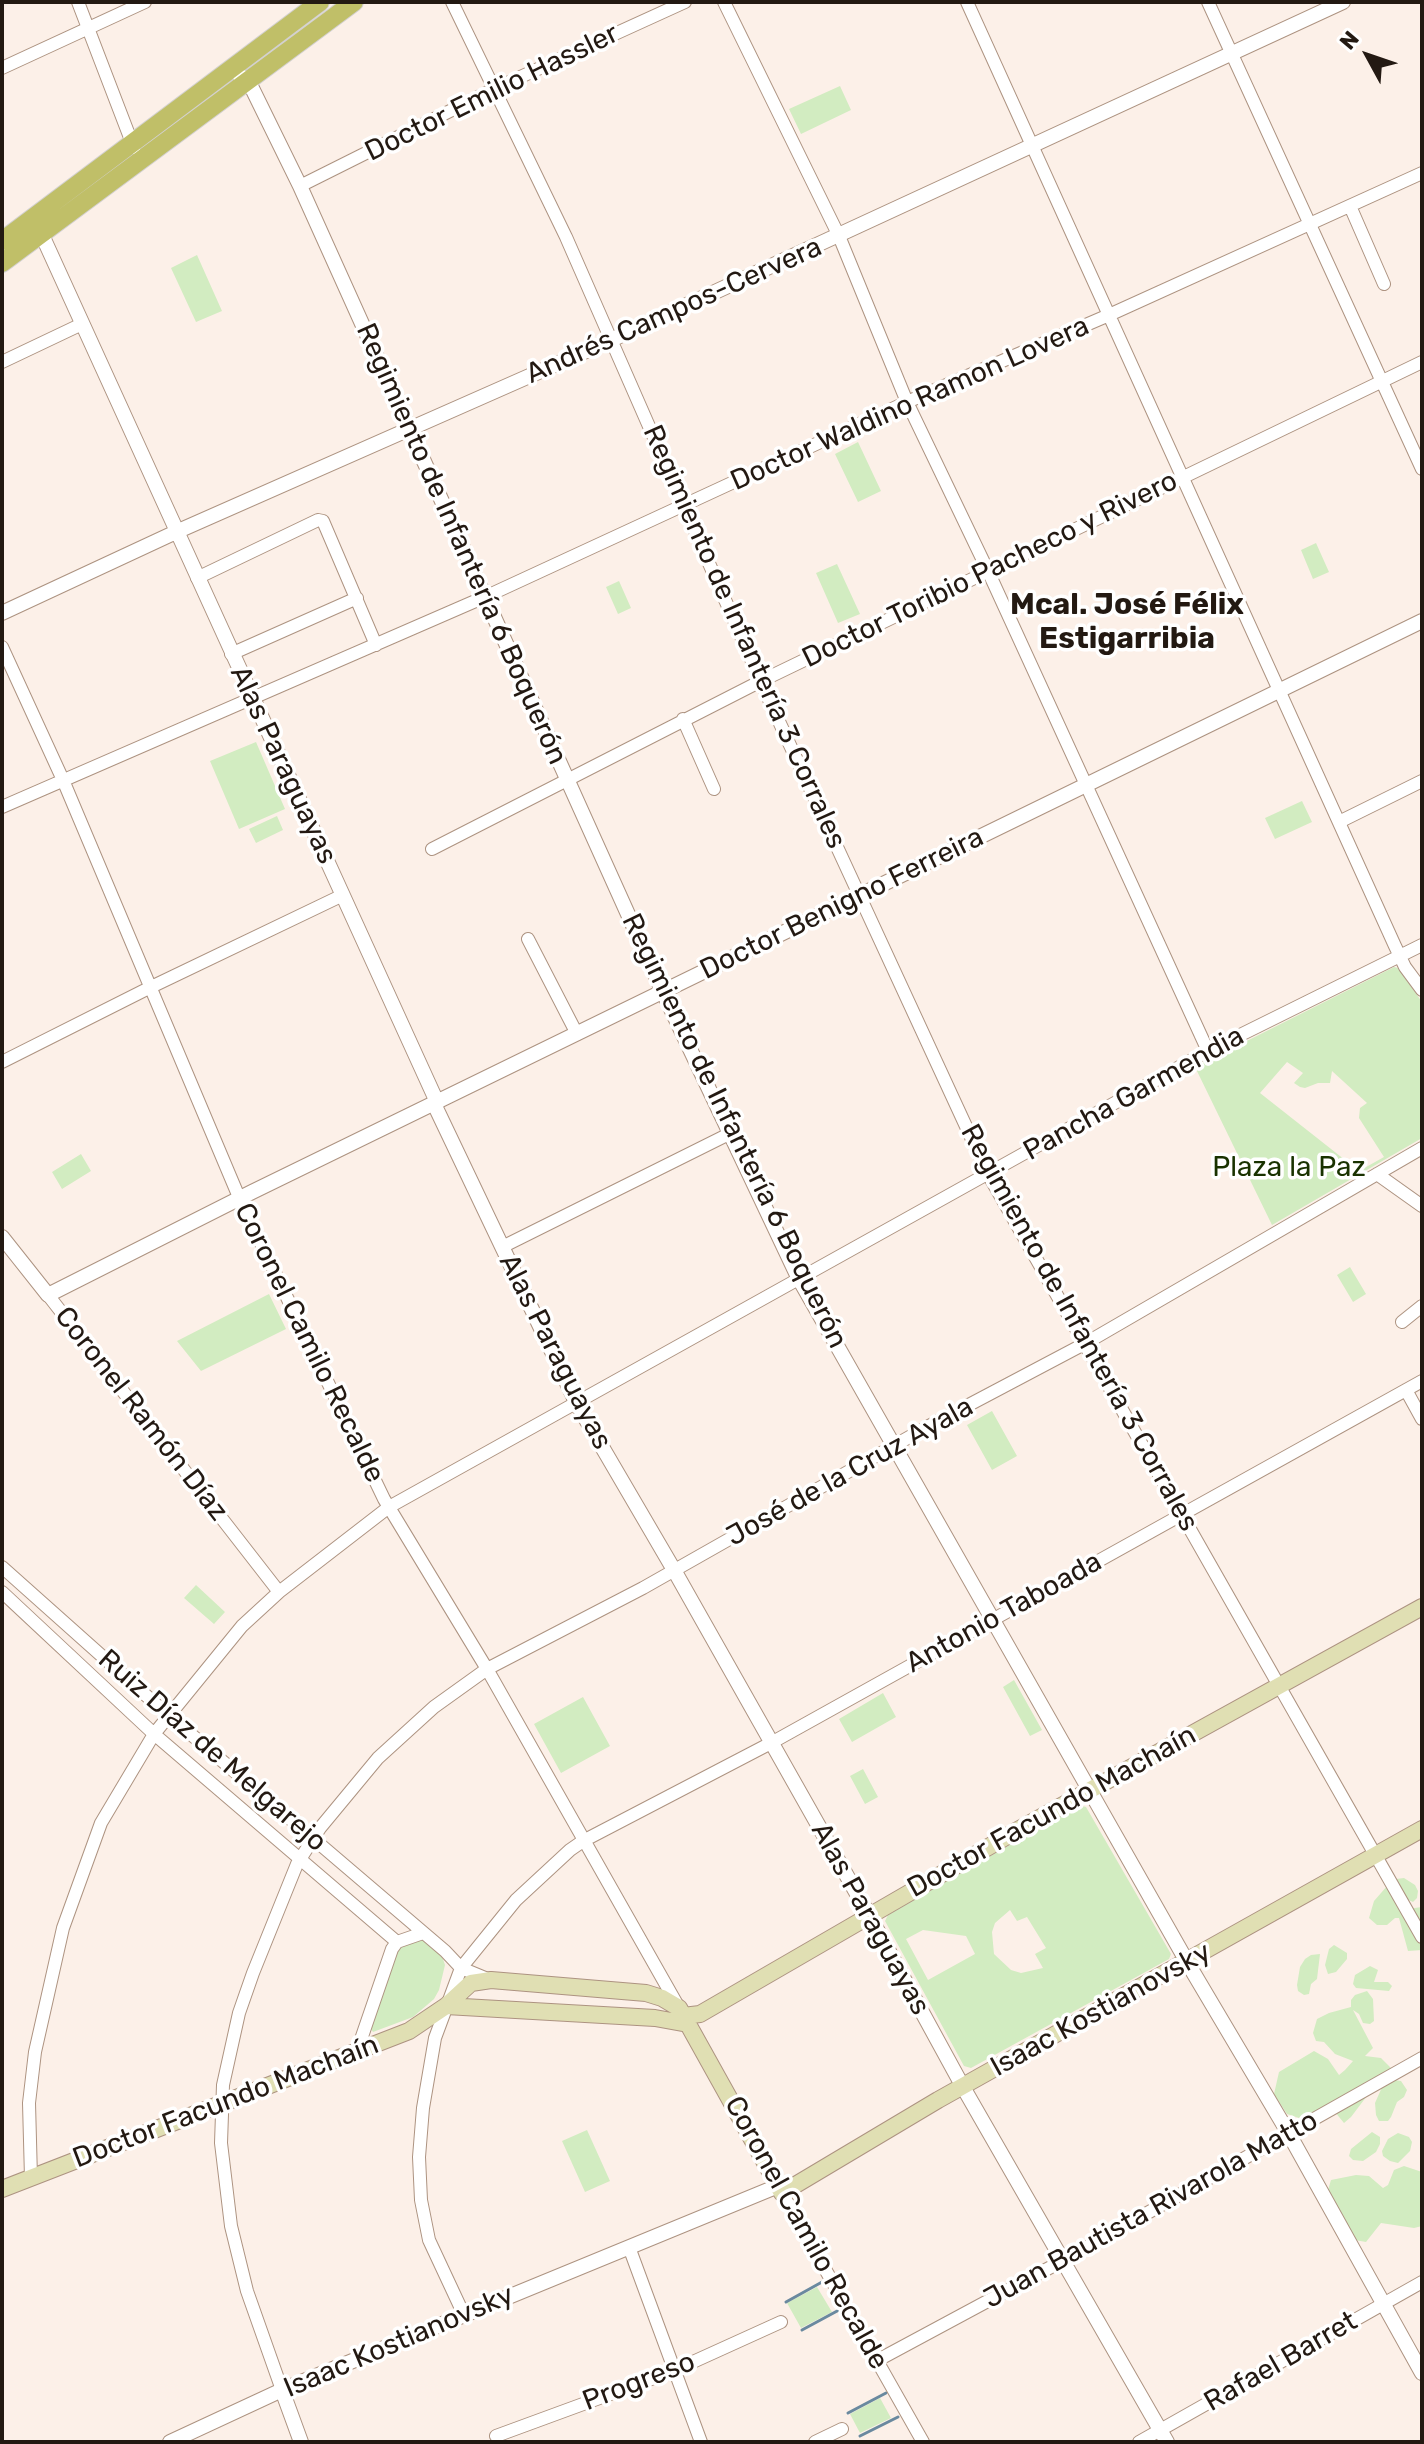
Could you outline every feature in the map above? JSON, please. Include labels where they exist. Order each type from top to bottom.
[{"type":"main road","points":[[2,263],[42,235],[236,64],[320,2]]},
{"type":"main road","points":[[2,241],[248,80],[354,2]]},
{"type":"main road","name":"Doctor Facundo Machaín","points":[[446,2006],[655,2018],[700,2014],[1089,1790],[1422,1607]]},
{"type":"main road","name":"Isaac Kostianovsky","points":[[780,2189],[1422,1829]]},
{"type":"main road","points":[[491,1980],[646,1993],[662,1998],[683,2016]]},
{"type":"main road","name":"Doctor Facundo Machaín","points":[[2,2189],[409,2031],[446,2006],[471,1983],[491,1980]]},
{"type":"main road","name":"Coronel Camilo Recalde","points":[[683,2016],[780,2189]]},
{"type":"street","points":[[78,2],[136,152]]},
{"type":"street","points":[[2,68],[145,2]]},
{"type":"street","name":"Regimiento de Infantería 3 Corrales","points":[[452,2],[566,237],[761,681],[988,1174],[1422,1937]]},
{"type":"street","name":"Doctor Emilio Hassler","points":[[300,186],[494,89],[685,2]]},
{"type":"street","points":[[724,2],[839,236],[907,402],[1208,1051]]},
{"type":"street","points":[[967,2],[1400,956],[1422,990]]},
{"type":"street","points":[[1208,2],[1422,469]]},
{"type":"street","name":"Andrés Campos-Cervera","points":[[2,613],[176,532],[611,340],[1343,2]]},
{"type":"street","name":"Regimiento de Infantería 6 Boquerón","points":[[236,64],[248,69],[248,80],[300,186],[487,596],[663,992],[798,1277],[1089,1790],[1289,2134],[1422,2373]]},
{"type":"street","name":"Doctor Waldino Ramon Lovera","points":[[2,807],[487,596],[907,402],[1109,315],[1422,173]]},
{"type":"street","points":[[1350,206],[1384,284]]},
{"type":"street","name":"Alas Paraguayas","points":[[33,218],[437,1102],[436,1108],[577,1404],[1163,2436]]},
{"type":"street","points":[[2,362],[82,324]]},
{"type":"street","name":"Doctor Toribio Pacheco y Rivero","points":[[432,849],[683,719],[1422,362]]},
{"type":"street","points":[[197,578],[318,520],[326,525],[376,645]]},
{"type":"street","points":[[231,654],[357,598]]},
{"type":"street","name":"Doctor Benigno Ferreira","points":[[48,1295],[240,1198],[1422,621]]},
{"type":"street","name":"Coronel Camilo Recalde","points":[[2,647],[63,780],[240,1198],[389,1507],[487,1669],[683,2016]]},
{"type":"street","points":[[683,719],[714,789]]},
{"type":"street","points":[[1339,822],[1422,781]]},
{"type":"street","points":[[2,1062],[343,895]]},
{"type":"street","points":[[528,939],[577,1034]]},
{"type":"street","name":"Pancha Garmendia","points":[[31,2178],[29,2103],[35,2052],[63,1928],[101,1823],[154,1734],[242,1626],[279,1592],[389,1507],[1208,1051],[1422,945]]},
{"type":"street","points":[[502,1247],[729,1134]]},
{"type":"street","name":"José de la Cruz Ayala","points":[[282,2390],[247,2291],[231,2226],[221,2143],[223,2085],[239,2013],[266,1935],[301,1858],[313,1838],[378,1758],[434,1707],[487,1669],[674,1570],[893,1446],[1086,1343],[1422,1148]]},
{"type":"street","points":[[1377,1174],[1422,1206]]},
{"type":"street","name":"Coronel Ramón Díaz","points":[[2,1237],[279,1592]]},
{"type":"street","points":[[1402,1322],[1422,1306]]},
{"type":"street","name":"Antonio Taboada","points":[[464,2315],[429,2240],[421,2200],[419,2157],[423,2108],[435,2038],[461,1968],[516,1900],[583,1841],[771,1743],[1422,1381]]},
{"type":"street","points":[[1406,1390],[1422,1419]]},
{"type":"street","name":"Ruiz Díaz de Melgarejo","points":[[2,1567],[461,1968],[491,1980]]},
{"type":"street","name":"Ruiz Díaz de Melgarejo","points":[[2,1592],[154,1734],[397,1942]]},
{"type":"street","points":[[357,2051],[392,1949],[397,1942],[423,1933]]},
{"type":"street","name":"Juan Bautista Rivarola Matto","points":[[878,2360],[1064,2260],[1422,2058]]},
{"type":"street","name":"Coronel Camilo Recalde","points":[[780,2189],[923,2442]]},
{"type":"street","name":"Isaac Kostianovsky","points":[[170,2442],[282,2390],[629,2247],[780,2189]]},
{"type":"street","points":[[629,2247],[701,2442]]},
{"type":"street","name":"Rafael Barret","points":[[1139,2442],[1163,2436],[1422,2282]]},
{"type":"street","name":"Progreso","points":[[496,2436],[673,2371],[781,2322]]},
{"type":"street","points":[[282,2390],[301,2442]]},
{"type":"street","points":[[815,2442],[842,2429]]},
{"type":"green space","points":[[840,86],[851,110],[801,134],[789,109]]},
{"type":"green space","points":[[197,255],[222,311],[196,322],[171,268]]},
{"type":"green space","points":[[858,442],[881,491],[858,502],[835,454]]},
{"type":"green space","points":[[1316,543],[1329,572],[1313,579],[1301,550]]},
{"type":"green space","points":[[837,564],[860,614],[838,623],[816,573]]},
{"type":"green space","points":[[619,581],[631,608],[618,614],[606,587]]},
{"type":"green space","points":[[256,742],[285,809],[239,829],[210,761]]},
{"type":"green space","points":[[1302,801],[1312,822],[1275,839],[1265,818]]},
{"type":"green space","points":[[277,816],[283,830],[256,843],[249,829]]},
{"type":"green space","name":"Plaza la Paz","points":[[1394,967],[1398,968],[1422,1002],[1422,1138],[1272,1225],[1195,1067]],"holes":[[[1287,1062],[1303,1073],[1294,1083],[1305,1088],[1330,1083],[1332,1071],[1367,1103],[1360,1108],[1359,1118],[1384,1157],[1359,1171],[1260,1093]]]},
{"type":"green space","points":[[81,1154],[91,1171],[62,1189],[52,1172]]},
{"type":"green space","points":[[1350,1267],[1366,1294],[1353,1302],[1337,1275]]},
{"type":"green space","points":[[269,1294],[286,1329],[201,1371],[177,1341]]},
{"type":"green space","points":[[992,1411],[1017,1456],[992,1470],[967,1425]]},
{"type":"green space","points":[[196,1585],[225,1612],[214,1624],[184,1598]]},
{"type":"green space","points":[[1014,1680],[1042,1730],[1030,1736],[1003,1687]]},
{"type":"green space","points":[[883,1693],[896,1717],[852,1742],[839,1719]]},
{"type":"green space","points":[[583,1697],[610,1746],[561,1773],[534,1724]]},
{"type":"green space","points":[[863,1769],[878,1797],[865,1804],[850,1776]]},
{"type":"green space","points":[[1079,1805],[1086,1807],[1171,1954],[1169,1959],[971,2068],[964,2066],[885,1921],[888,1915]],"holes":[[[1010,1910],[1017,1921],[1027,1917],[1046,1948],[1035,1954],[1043,1968],[1021,1973],[1011,1970],[994,1954],[992,1932],[995,1923]],[[923,1930],[966,1936],[975,1954],[928,1980],[906,1939]]]},
{"type":"green space","points":[[1404,1878],[1418,1891],[1413,1902],[1402,1897],[1407,1909],[1422,1907],[1422,1950],[1408,1951],[1399,1918],[1387,1925],[1377,1925],[1369,1918],[1374,1901],[1388,1885]]},
{"type":"green space","points":[[423,1940],[442,1956],[445,1965],[439,1990],[434,1999],[413,2017],[373,2032],[371,2029],[398,1950],[403,1944]]},
{"type":"green space","points":[[1334,1945],[1347,1953],[1347,1959],[1336,1972],[1328,1974],[1325,1965],[1329,1949]]},
{"type":"green space","points":[[1320,1954],[1317,1979],[1311,1984],[1309,1994],[1304,1995],[1298,1991],[1297,1985],[1300,1967],[1311,1955]]},
{"type":"green space","points":[[1370,1966],[1378,1970],[1374,1982],[1388,1982],[1392,1986],[1389,1991],[1356,1988],[1353,1984],[1355,1975]]},
{"type":"green space","points":[[1367,1991],[1373,1999],[1374,2021],[1363,2023],[1353,2010],[1373,2048],[1365,2056],[1381,2058],[1391,2068],[1387,2079],[1401,2081],[1407,2090],[1397,2102],[1391,2117],[1388,2121],[1379,2121],[1376,2115],[1375,2103],[1383,2085],[1373,2088],[1344,2123],[1330,2106],[1302,2119],[1287,2114],[1274,2094],[1279,2072],[1314,2051],[1328,2059],[1339,2075],[1345,2070],[1353,2061],[1335,2054],[1324,2042],[1316,2041],[1313,2033],[1317,2019],[1351,2007],[1355,1995]]},
{"type":"green space","points":[[587,2130],[610,2181],[585,2192],[562,2141]]},
{"type":"green space","points":[[1372,2132],[1380,2137],[1376,2152],[1363,2161],[1353,2160],[1349,2156],[1351,2149]]},
{"type":"green space","points":[[1398,2133],[1409,2137],[1412,2142],[1410,2151],[1398,2163],[1383,2156],[1382,2151],[1388,2139]]},
{"type":"green space","points":[[1404,2166],[1422,2172],[1422,2226],[1414,2228],[1381,2223],[1366,2242],[1355,2240],[1325,2200],[1331,2180],[1369,2176],[1383,2188],[1388,2185],[1394,2170]]},
{"type":"green space","points":[[817,2287],[832,2312],[801,2328],[787,2303]]},
{"type":"green space","points":[[880,2398],[891,2418],[860,2433],[850,2414]]},
{"type":"waterway","points":[[786,2302],[822,2282]]},
{"type":"waterway","points":[[802,2330],[839,2310]]},
{"type":"waterway","points":[[848,2413],[886,2393]]},
{"type":"waterway","points":[[860,2436],[898,2417]]},
{"type":"district","name":"Mcal. José Félix Estigarribia","points":[[1127,622]]}]
